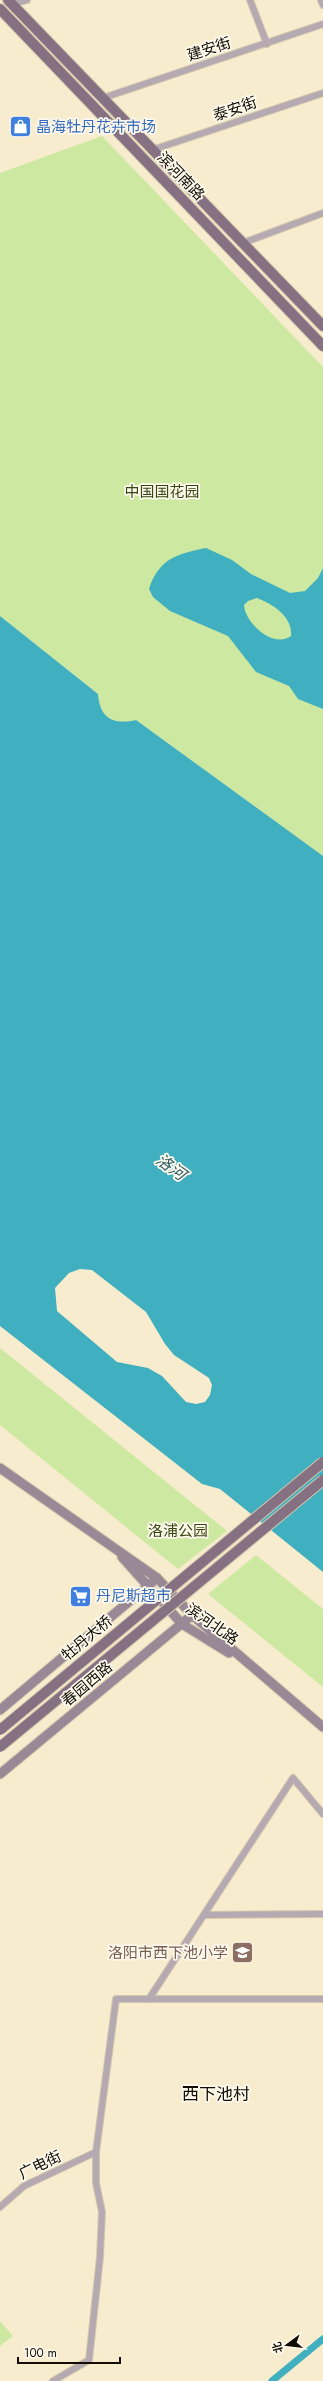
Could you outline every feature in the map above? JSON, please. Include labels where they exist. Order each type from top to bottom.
[{"type":"main road","name":"滨河南路","points":[[10,2],[103,98],[155,149],[323,326]]},
{"type":"main road","name":"滨河南路","points":[[0,10],[323,346]]},
{"type":"main road","points":[[198,215],[208,205]]},
{"type":"main road","name":"牡丹大桥","points":[[0,1730],[323,1462]]},
{"type":"main road","name":"滨河北路","points":[[0,1468],[108,1542],[157,1578],[192,1615],[323,1727]]},
{"type":"main road","name":"牡丹大桥","points":[[0,1747],[323,1480]]},
{"type":"main road","name":"滨河北路","points":[[108,1542],[182,1624],[255,1670]]},
{"type":"main road","points":[[0,1710],[157,1578]]},
{"type":"main road","name":"春园西路","points":[[0,1774],[192,1615]]},
{"type":"street","points":[[10,2],[27,0]]},
{"type":"street","points":[[250,0],[267,44]]},
{"type":"street","points":[[321,0],[323,5]]},
{"type":"street","name":"建安街","points":[[103,98],[323,24]]},
{"type":"street","name":"泰安街","points":[[155,149],[323,93]]},
{"type":"street","points":[[243,243],[323,213]]},
{"type":"street","points":[[149,1999],[293,1778],[323,1814]]},
{"type":"street","points":[[204,1915],[323,1914]]},
{"type":"street","points":[[53,2381],[89,2360],[100,2257],[102,2212],[96,2183],[96,2152],[116,1999],[323,1999]]},
{"type":"street","name":"广电街","points":[[0,2207],[24,2186],[96,2152]]},
{"type":"green space","name":"中国国花园","points":[[102,136],[323,367],[323,856],[136,720],[121,722],[115,721],[105,715],[99,702],[98,694],[0,616],[0,173]]},
{"type":"green space","name":"洛浦公园","points":[[0,1348],[227,1531],[178,1569],[0,1425]]},
{"type":"green space","name":"洛浦公园","points":[[256,1555],[323,1609],[323,1687],[208,1594]]},
{"type":"green space","points":[[0,2321],[13,2336],[0,2346]]},
{"type":"water","points":[[206,548],[232,560],[251,574],[290,593],[305,591],[318,578],[323,568],[323,709],[298,699],[289,686],[256,672],[228,636],[170,611],[153,597],[149,589],[153,579],[164,564],[177,556]],"holes":[[[257,598],[281,612],[289,623],[291,636],[284,639],[268,637],[255,626],[249,619],[244,605],[248,601]]]},
{"type":"water","name":"洛河","points":[[0,616],[98,694],[99,702],[105,715],[115,721],[121,722],[136,720],[323,856],[323,1572],[220,1489],[202,1484],[0,1326]],"holes":[[[80,1269],[92,1270],[146,1312],[165,1344],[174,1355],[209,1378],[212,1385],[210,1395],[205,1402],[196,1404],[186,1402],[162,1376],[148,1368],[117,1362],[57,1311],[55,1288],[69,1273]]]},
{"type":"waterway","points":[[272,2381],[323,2339]]},
{"type":"place","name":"晶海牡丹花卉市场","points":[[20,127]]},
{"type":"place","name":"丹尼斯超市","points":[[81,1596]]},
{"type":"place","name":"洛阳市西下池小学","points":[[243,1953]]},
{"type":"district","name":"西下池村","points":[[216,2094]]}]
